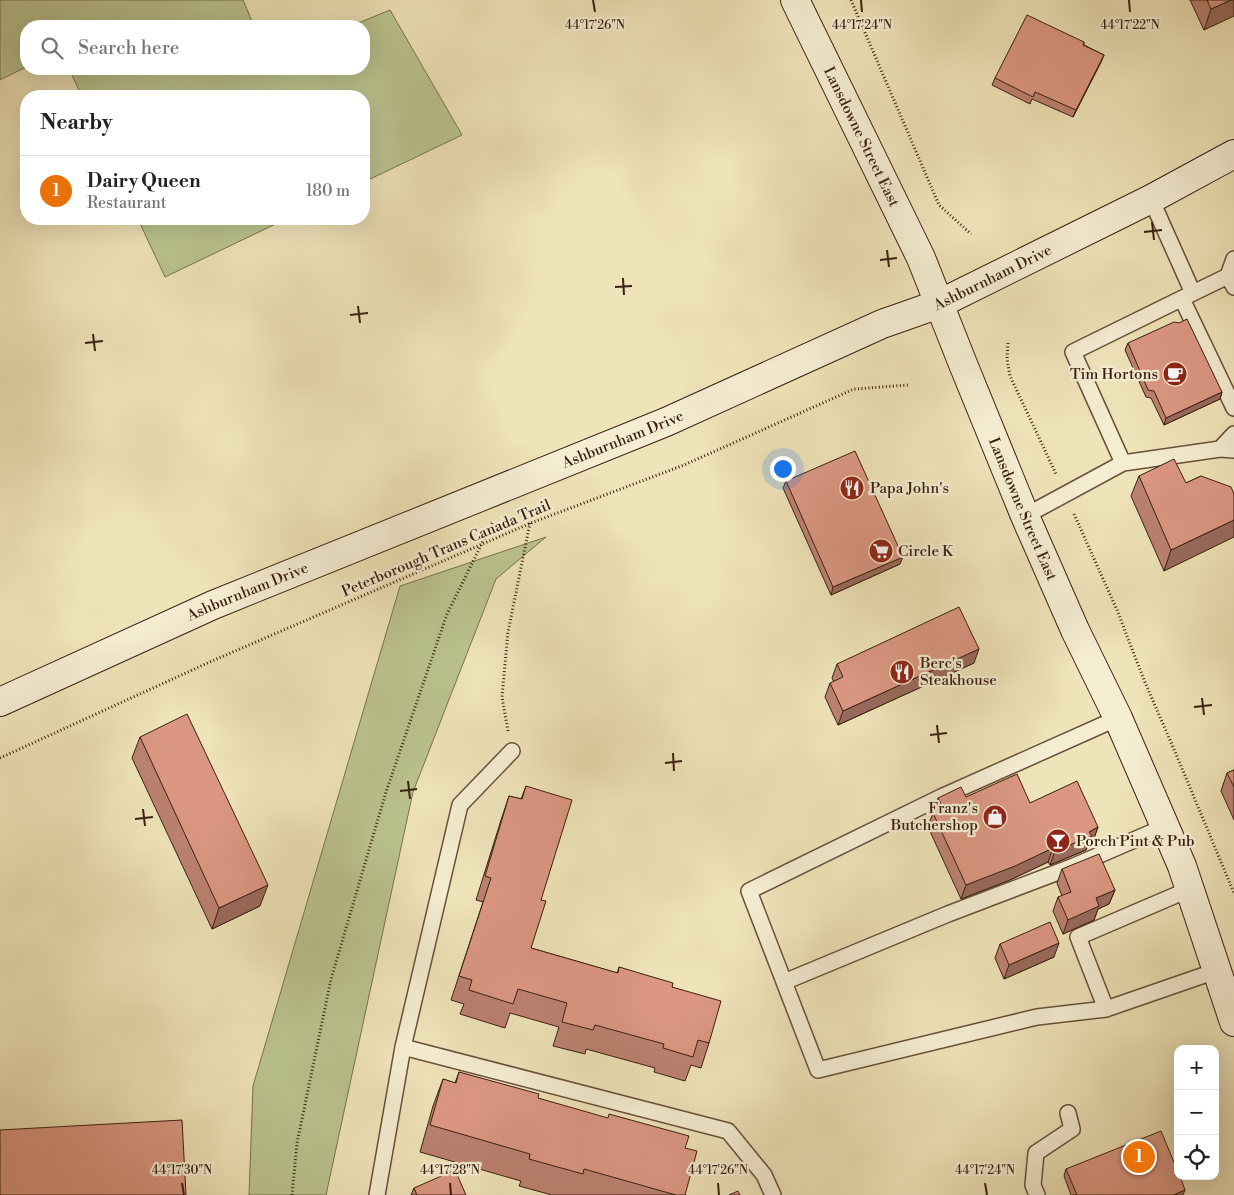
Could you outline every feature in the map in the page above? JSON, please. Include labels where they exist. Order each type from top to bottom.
[{"type":"main road","name":"Lansdowne Street East","points":[[795,0],[921,258],[1025,516],[1075,630],[1118,718],[1190,889],[1234,1022]]},
{"type":"main road","name":"Ashburnham Drive","points":[[0,702],[213,605],[666,422],[882,324],[939,304],[1152,199],[1234,154]]},
{"type":"lane","points":[[1152,199],[1187,296],[1234,408]]},
{"type":"lane","points":[[1123,464],[1073,352],[1187,296],[1231,282],[1234,259]]},
{"type":"lane","points":[[1025,516],[1123,464],[1227,449],[1234,434]]},
{"type":"lane","points":[[1118,718],[941,797],[749,891],[818,1070],[1037,1017],[1106,1009],[1216,971]]},
{"type":"lane","points":[[377,1195],[403,1047],[460,804],[512,751]]},
{"type":"lane","points":[[784,982],[948,914],[1074,866],[1164,827]]},
{"type":"lane","points":[[1106,1009],[1078,938],[1190,889]]},
{"type":"lane","points":[[403,1047],[728,1131],[764,1176],[773,1195]]},
{"type":"lane","points":[[1037,1195],[1033,1185],[1036,1153],[1072,1130],[1068,1113]]},
{"type":"path","points":[[851,0],[939,204],[971,234]]},
{"type":"path","points":[[1008,343],[1007,359],[1010,376],[1117,610],[1144,680],[1234,893]]},
{"type":"path","name":"Peterborough Trans Canada Trail","points":[[0,758],[212,661],[482,544],[531,523],[684,465],[854,389],[909,385]]},
{"type":"path","points":[[292,1195],[297,1143],[331,979],[383,801],[447,614],[512,483]]},
{"type":"path","points":[[512,751],[502,697],[508,632],[531,523]]},
{"type":"green space","points":[[0,0],[243,0],[251,20],[20,20],[20,70],[0,80]]},
{"type":"green space","points":[[390,10],[462,135],[370,179],[370,90],[79,90],[72,75],[370,75],[370,20],[366,20]]},
{"type":"green space","points":[[141,225],[273,225],[165,277]]},
{"type":"green space","points":[[546,537],[496,579],[413,792],[326,1195],[249,1195],[253,1086],[400,586]]},
{"type":"building","points":[[1207,0],[1231,0],[1211,9]]},
{"type":"building","points":[[1027,15],[1084,42],[1083,45],[1104,55],[1076,110],[1035,92],[1033,97],[995,78]]},
{"type":"building","name":"Tim Hortons","points":[[1187,319],[1222,392],[1166,418],[1154,391],[1148,390],[1128,343],[1174,322],[1179,323]]},
{"type":"building","points":[[855,451],[903,557],[833,587],[786,481]]},
{"type":"building","points":[[1174,459],[1186,483],[1201,476],[1231,487],[1234,494],[1234,520],[1171,550],[1139,476]]},
{"type":"building","name":"Berc's Steakhouse","points":[[959,607],[979,649],[843,711],[830,683],[843,677],[837,664]]},
{"type":"building","points":[[187,714],[268,885],[219,908],[140,737]]},
{"type":"building","points":[[1234,770],[1234,787],[1227,773]]},
{"type":"building","points":[[1017,774],[1030,803],[1077,781],[1098,827],[1089,832],[1092,836],[1055,851],[1053,848],[1015,866],[966,885],[933,813],[943,808],[938,798],[961,787],[966,797]]},
{"type":"building","points":[[526,786],[572,800],[541,900],[546,901],[531,948],[618,973],[619,967],[673,983],[672,987],[721,1001],[709,1043],[698,1040],[693,1057],[663,1048],[664,1044],[595,1025],[593,1030],[562,1022],[567,1003],[518,989],[513,1004],[469,990],[472,980],[459,976],[491,878],[485,876],[509,796],[522,799]]},
{"type":"building","points":[[1099,854],[1115,890],[1096,898],[1099,906],[1068,920],[1058,897],[1071,892],[1062,869]]},
{"type":"building","points":[[1050,922],[1059,943],[1009,965],[1000,944]]},
{"type":"building","points":[[459,1072],[539,1094],[538,1098],[608,1118],[609,1114],[689,1136],[685,1148],[697,1151],[685,1195],[676,1195],[584,1169],[583,1174],[529,1159],[530,1154],[430,1125],[443,1079],[456,1083]]},
{"type":"building","points":[[182,1120],[186,1195],[0,1195],[0,1130]]},
{"type":"building","points":[[1161,1131],[1174,1162],[1174,1180],[1181,1180],[1185,1190],[1173,1195],[1077,1195],[1066,1169]]},
{"type":"building","points":[[455,1170],[466,1195],[417,1195],[414,1188]]},
{"type":"building","points":[[738,1191],[740,1195],[729,1195]]},
{"type":"place","name":"Tim Hortons","points":[[1175,374]]},
{"type":"place","name":"Papa John's","points":[[852,488]]},
{"type":"place","name":"Circle K","points":[[881,551]]},
{"type":"place","name":"Berc's Steakhouse","points":[[902,672]]},
{"type":"place","name":"Franz's Butchershop","points":[[995,817]]},
{"type":"place","name":"Porch Pint & Pub","points":[[1058,841]]},
{"type":"place","name":"Dairy Queen","points":[[1139,1157]]}]
